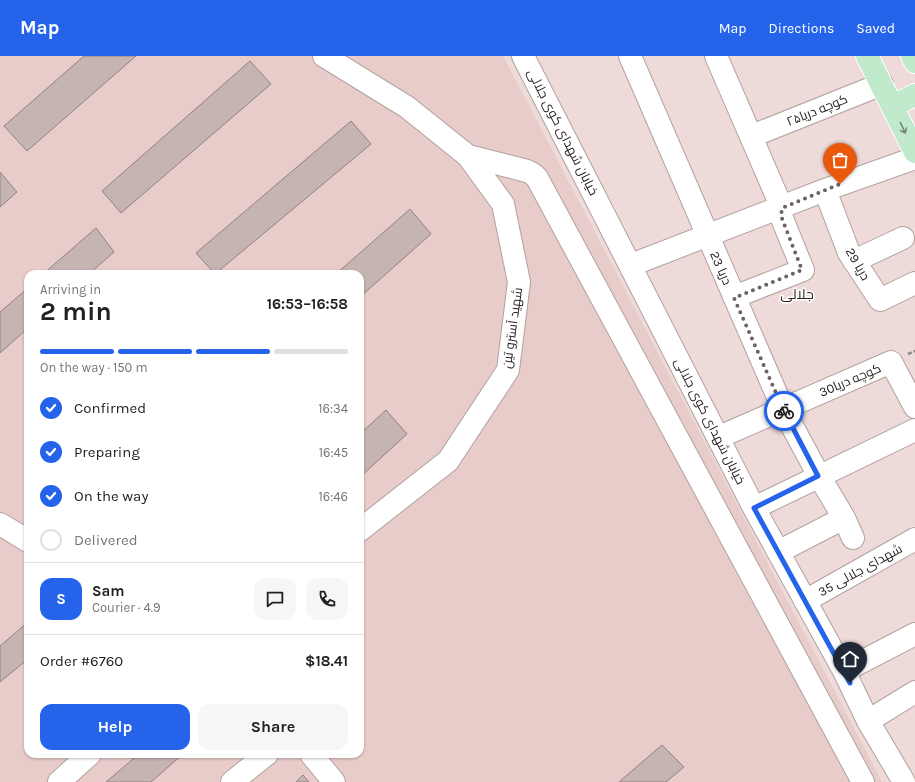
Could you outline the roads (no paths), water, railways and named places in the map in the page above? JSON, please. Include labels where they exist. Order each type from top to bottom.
[{"type":"main road","points":[[867,56],[915,152]]},
{"type":"main road","points":[[912,56],[915,62]]},
{"type":"main road","points":[[892,106],[915,95]]},
{"type":"street","name":"شهید آسترو تین","points":[[324,56],[407,107],[468,156],[503,204],[519,282],[508,370],[448,462],[364,527]]},
{"type":"street","name":"خیابان شهدای کوی جلالی","points":[[523,56],[754,508],[844,671],[868,721],[904,782]]},
{"type":"street","name":"دریا 23","points":[[630,56],[783,409],[818,476],[844,518],[853,538]]},
{"type":"street","points":[[716,56],[782,208],[781,216],[802,270],[734,298]]},
{"type":"street","name":"کوچه دریا۲۵","points":[[752,136],[882,84]]},
{"type":"street","points":[[468,156],[527,171],[537,178],[863,782]]},
{"type":"street","points":[[631,265],[707,235],[782,208],[825,190],[915,158]]},
{"type":"street","name":"دریا 29","points":[[825,190],[849,252],[880,300],[915,283]]},
{"type":"street","points":[[854,261],[903,238]]},
{"type":"street","name":"کوچه دریا30","points":[[719,437],[891,362],[915,407]]},
{"type":"street","points":[[754,508],[915,430]]},
{"type":"street","points":[[778,552],[844,518]]},
{"type":"street","points":[[0,524],[24,539]]},
{"type":"street","name":"شهدای جلالی 35","points":[[805,601],[915,539]]},
{"type":"street","points":[[844,671],[915,634]]},
{"type":"street","points":[[868,721],[915,692]]},
{"type":"street","points":[[59,782],[86,758]]},
{"type":"street","points":[[232,782],[262,758]]},
{"type":"street","points":[[314,758],[334,782]]},
{"type":"district","name":"جلالی","points":[[797,294]]}]
